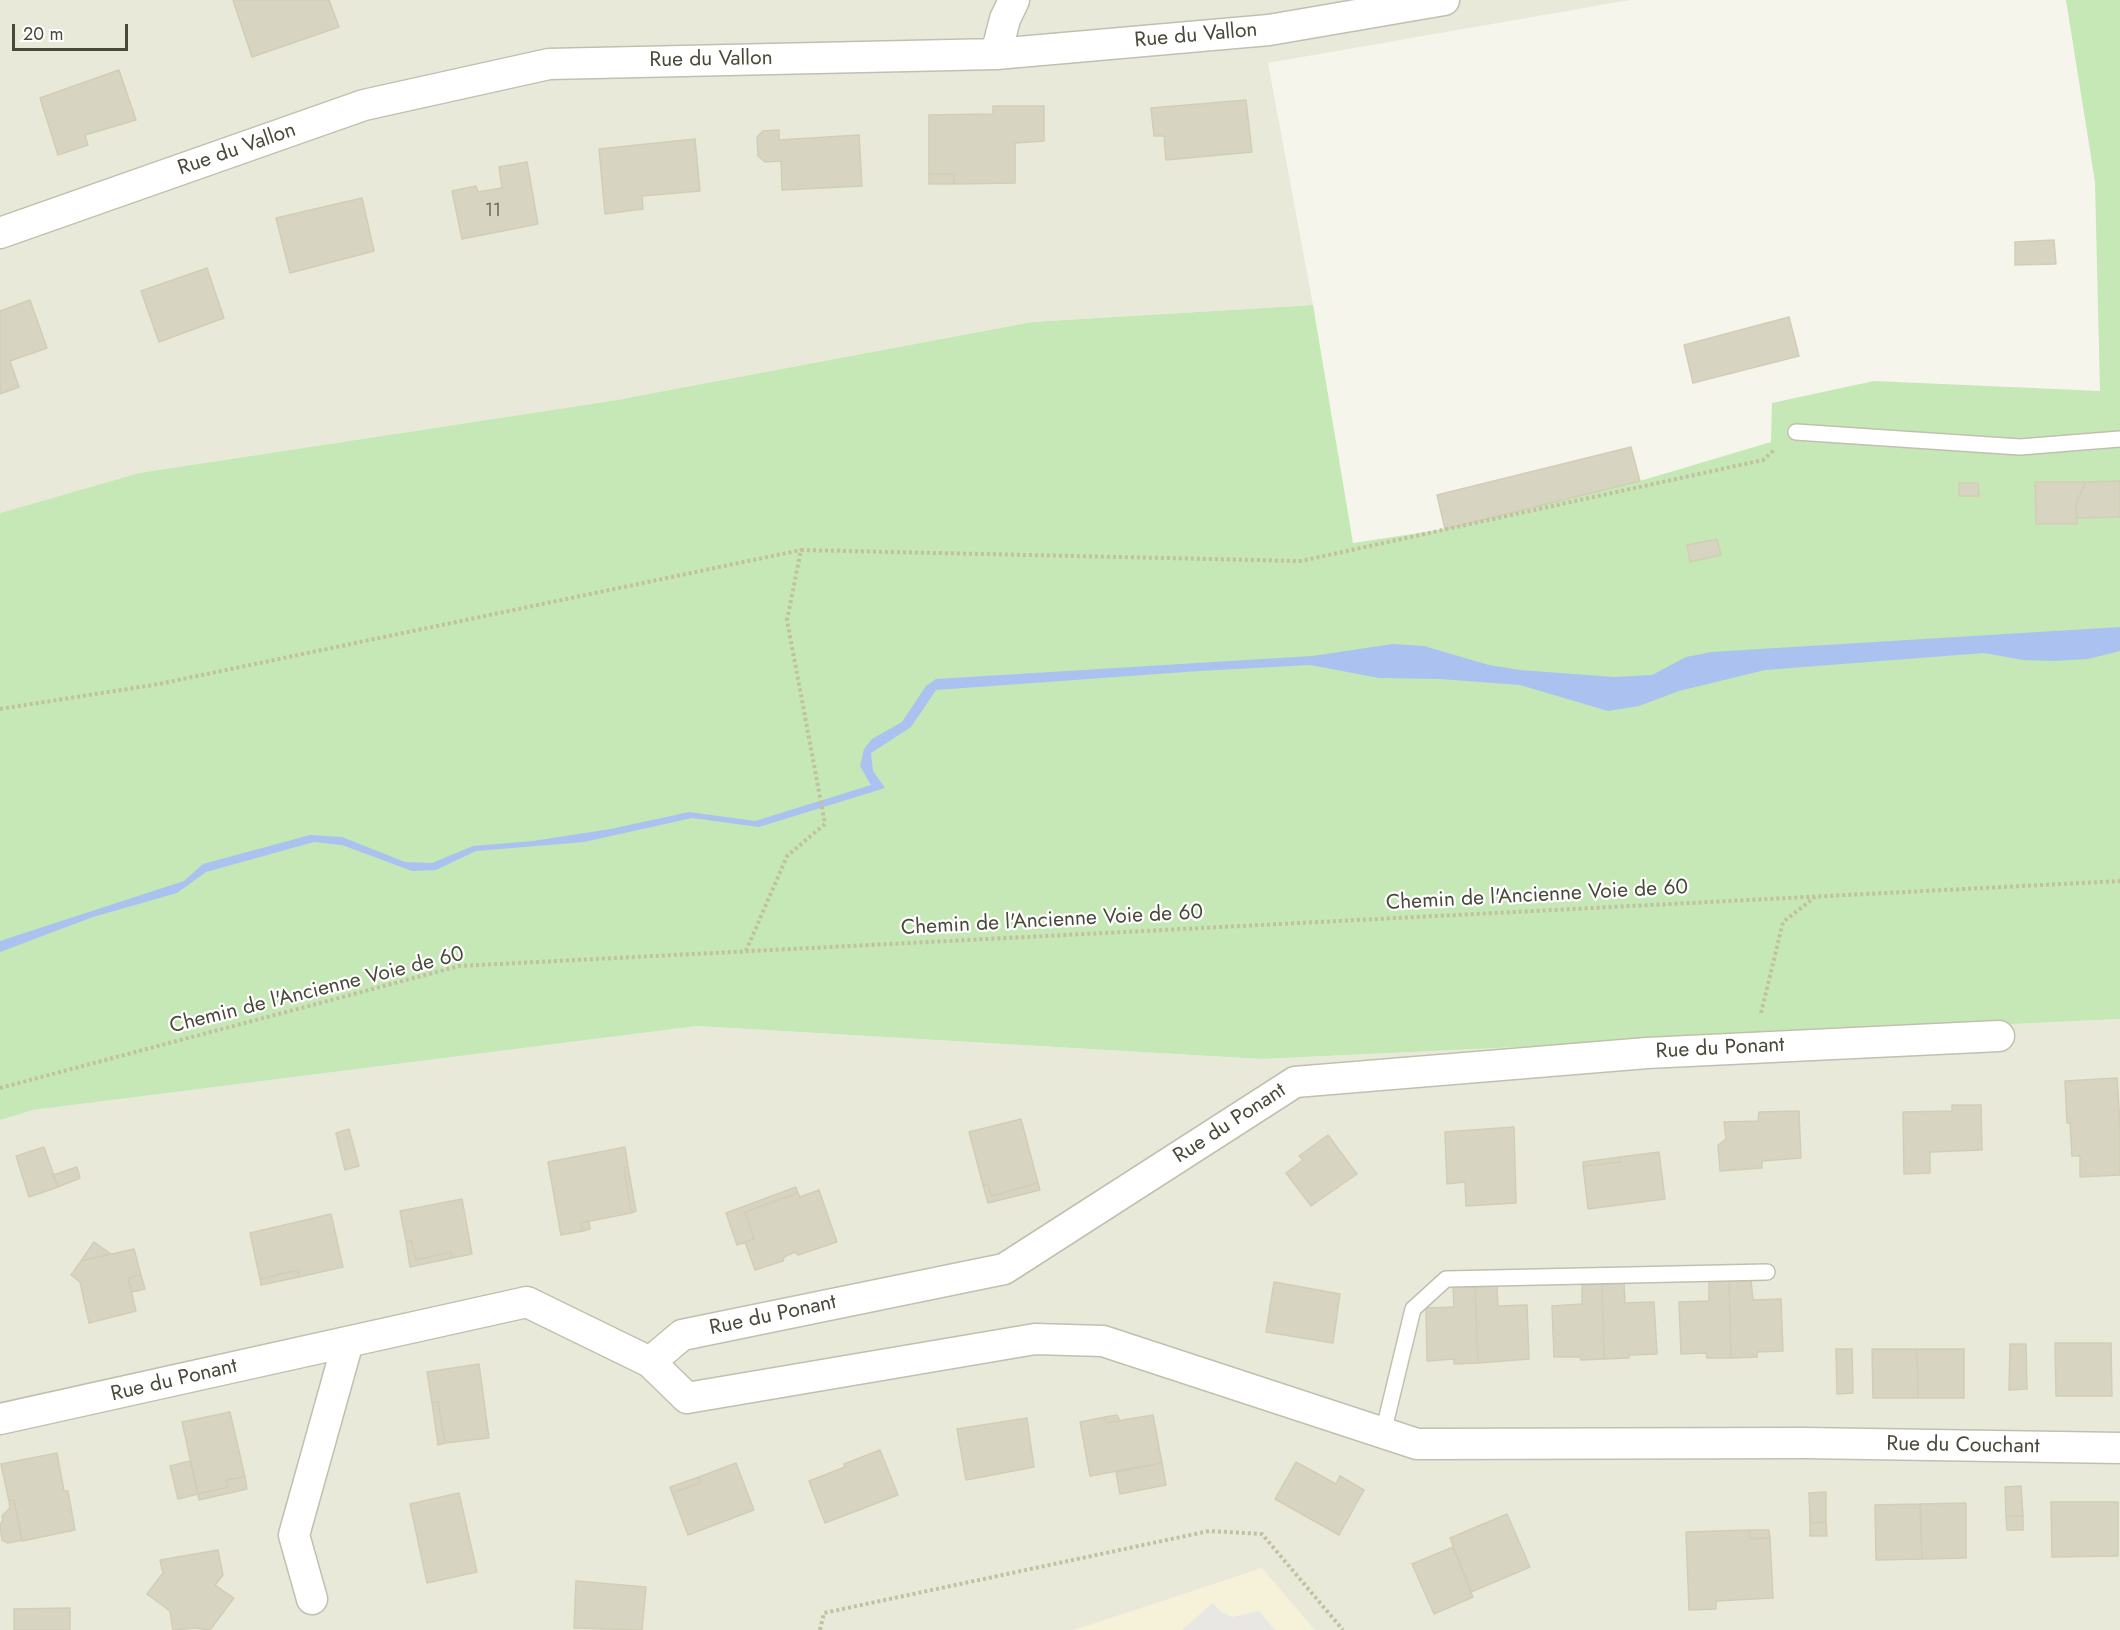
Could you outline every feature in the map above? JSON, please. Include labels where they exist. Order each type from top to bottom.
[{"type":"street","points":[[996,54],[1005,20],[1014,0]]},
{"type":"street","name":"Rue du Vallon","points":[[0,233],[364,105],[549,64],[996,54],[1269,30],[1444,0]]},
{"type":"street","name":"Rue du Ponant","points":[[650,1362],[682,1335],[1004,1269],[1295,1082],[1647,1053],[1999,1036]]},
{"type":"street","name":"Rue du Ponant","points":[[0,1419],[527,1302],[650,1362],[687,1398],[1035,1339],[1103,1341],[1417,1444],[1805,1443]]},
{"type":"street","points":[[312,1599],[294,1535],[348,1342]]},
{"type":"street","name":"Rue du Couchant","points":[[1805,1443],[2120,1448]]},
{"type":"lane","points":[[1796,432],[2020,447],[2120,439]]},
{"type":"lane","points":[[1383,1433],[1413,1309],[1446,1279],[1767,1272]]},
{"type":"path","points":[[0,709],[159,684],[801,550],[1301,561],[1763,460],[1796,432]]},
{"type":"path","points":[[746,951],[787,856],[825,824],[787,620],[801,550]]},
{"type":"path","name":"Chemin de l'Ancienne Voie de 60","points":[[0,1088],[459,966],[2120,881]]},
{"type":"path","points":[[1760,1020],[1784,922],[1816,897]]},
{"type":"path","points":[[820,1630],[824,1613],[1209,1531],[1262,1534],[1343,1630]]},
{"type":"shaded area","points":[[0,0],[1630,0],[1268,63],[1313,305],[1032,322],[611,401],[139,473],[0,513]]},
{"type":"shaded area","points":[[2120,1019],[2120,1630],[0,1630],[0,1120],[32,1110],[697,1026],[1261,1059]]},
{"type":"shaded area","points":[[1262,1568],[1315,1630],[1074,1630]]},
{"type":"shaded area","points":[[1213,1603],[1221,1612],[1232,1617],[1259,1611],[1275,1630],[1182,1630]]},
{"type":"green space","points":[[2066,0],[2120,0],[2120,1019],[1261,1059],[697,1026],[33,1110],[0,1120],[0,513],[139,473],[611,401],[1032,322],[1313,305],[1353,543],[1445,529],[1640,481],[1771,442],[1772,403],[1874,381],[2100,391],[2095,182]]},
{"type":"water","points":[[2120,627],[2120,651],[2088,659],[2023,660],[1984,653],[1765,670],[1679,691],[1639,706],[1608,711],[1520,685],[1440,679],[1379,678],[1310,665],[936,690],[911,727],[871,753],[873,771],[885,788],[759,827],[692,818],[584,842],[476,851],[436,870],[412,871],[342,845],[314,842],[206,872],[177,893],[93,917],[0,952],[0,941],[184,881],[203,864],[310,835],[342,837],[405,862],[432,863],[473,846],[533,841],[611,829],[689,812],[755,821],[871,785],[860,766],[864,749],[872,739],[902,722],[926,686],[936,679],[1312,656],[1393,644],[1424,646],[1489,665],[1520,670],[1614,677],[1652,675],[1686,657],[1711,652]]},
{"type":"building","points":[[233,0],[329,0],[339,27],[252,57]]},
{"type":"building","points":[[119,70],[136,120],[85,135],[88,145],[58,155],[40,98]]},
{"type":"building","points":[[1246,100],[1252,152],[1166,160],[1164,136],[1154,136],[1151,108]]},
{"type":"building","points":[[993,106],[1044,106],[1044,141],[1015,143],[1015,183],[954,184],[954,174],[929,174],[929,115],[993,114]]},
{"type":"building","points":[[779,130],[779,140],[859,135],[862,186],[782,190],[781,161],[765,162],[758,156],[757,137],[763,131]]},
{"type":"building","points":[[695,139],[700,191],[642,196],[643,209],[605,214],[599,149]]},
{"type":"building","points":[[527,162],[538,224],[462,239],[452,191],[476,186],[478,192],[502,188],[499,167]]},
{"type":"building","points":[[929,174],[954,174],[954,184],[929,184]]},
{"type":"building","points":[[362,198],[374,251],[290,273],[276,218]]},
{"type":"building","points":[[2054,240],[2056,264],[2015,265],[2015,242]]},
{"type":"building","points":[[207,268],[224,318],[159,342],[141,291]]},
{"type":"building","points":[[30,300],[47,348],[10,361],[19,387],[0,394],[0,311]]},
{"type":"building","points":[[1789,317],[1799,356],[1693,383],[1684,345]]},
{"type":"building","points":[[1631,447],[1640,481],[1445,529],[1437,495]]},
{"type":"building","points":[[2120,481],[2120,517],[2077,518],[2076,503],[2086,482]]},
{"type":"building","points":[[2035,482],[2086,482],[2076,503],[2077,524],[2036,524]]},
{"type":"building","points":[[1959,483],[1978,483],[1979,496],[1959,496]]},
{"type":"building","points":[[1717,539],[1721,555],[1690,562],[1687,545]]},
{"type":"building","points":[[2117,1078],[2120,1175],[2080,1177],[2080,1156],[2072,1156],[2070,1123],[2067,1123],[2065,1081]]},
{"type":"building","points":[[1952,1105],[1981,1105],[1982,1150],[1930,1152],[1930,1173],[1904,1174],[1903,1112],[1952,1111]]},
{"type":"building","points":[[1799,1111],[1801,1158],[1762,1161],[1762,1168],[1720,1171],[1718,1145],[1726,1139],[1724,1122],[1758,1121],[1759,1112]]},
{"type":"building","points":[[1021,1119],[1038,1183],[991,1196],[988,1184],[983,1185],[969,1132]]},
{"type":"building","points":[[1514,1127],[1516,1203],[1466,1206],[1465,1182],[1447,1184],[1445,1132]]},
{"type":"building","points":[[349,1129],[359,1166],[345,1170],[336,1133]]},
{"type":"building","points":[[1328,1135],[1357,1174],[1311,1206],[1286,1173],[1303,1160],[1299,1156]]},
{"type":"building","points":[[44,1147],[58,1187],[29,1197],[16,1156]]},
{"type":"building","points":[[625,1147],[628,1167],[624,1168],[631,1213],[580,1223],[583,1231],[561,1235],[548,1162]]},
{"type":"building","points":[[1659,1152],[1665,1199],[1588,1209],[1583,1166],[1620,1162],[1620,1157]]},
{"type":"building","points":[[1620,1157],[1620,1162],[1583,1166],[1583,1162]]},
{"type":"building","points":[[77,1167],[80,1178],[58,1187],[53,1175]]},
{"type":"building","points":[[628,1167],[636,1211],[631,1213],[624,1168]]},
{"type":"building","points":[[1038,1183],[1040,1190],[988,1203],[983,1185],[988,1184],[991,1196]]},
{"type":"building","points":[[796,1187],[798,1193],[745,1212],[754,1239],[737,1245],[726,1213]]},
{"type":"building","points":[[819,1190],[837,1242],[798,1255],[795,1252],[784,1257],[783,1261],[755,1270],[745,1242],[754,1239],[745,1212],[798,1193],[800,1197]]},
{"type":"building","points":[[462,1199],[472,1254],[452,1258],[451,1252],[416,1260],[411,1240],[406,1241],[400,1211]]},
{"type":"building","points":[[331,1214],[343,1267],[299,1277],[298,1270],[260,1279],[250,1233]]},
{"type":"building","points":[[589,1221],[590,1229],[583,1231],[580,1223]]},
{"type":"building","points":[[411,1240],[416,1260],[451,1252],[452,1258],[410,1267],[406,1241]]},
{"type":"building","points":[[94,1242],[111,1254],[81,1261]]},
{"type":"building","points":[[134,1249],[141,1275],[128,1278],[136,1311],[89,1323],[80,1282],[71,1275],[81,1261]]},
{"type":"building","points":[[298,1270],[299,1277],[261,1285],[260,1279]]},
{"type":"building","points":[[141,1275],[145,1289],[132,1292],[128,1278]]},
{"type":"building","points":[[1729,1280],[1751,1280],[1753,1300],[1781,1299],[1783,1351],[1757,1352],[1757,1357],[1731,1358]]},
{"type":"building","points":[[1729,1280],[1731,1358],[1707,1358],[1706,1353],[1681,1354],[1679,1302],[1709,1301],[1709,1281]]},
{"type":"building","points":[[1274,1282],[1340,1294],[1333,1343],[1266,1332]]},
{"type":"building","points":[[1624,1283],[1625,1303],[1654,1302],[1657,1354],[1604,1359],[1602,1284]]},
{"type":"building","points":[[1602,1284],[1604,1359],[1581,1360],[1580,1357],[1554,1357],[1552,1306],[1582,1304],[1582,1285]]},
{"type":"building","points":[[1497,1286],[1498,1306],[1527,1305],[1529,1359],[1478,1363],[1475,1287]]},
{"type":"building","points":[[1453,1287],[1475,1287],[1478,1363],[1454,1364],[1454,1359],[1427,1361],[1426,1308],[1454,1307]]},
{"type":"building","points":[[2055,1343],[2111,1343],[2112,1396],[2056,1396]]},
{"type":"building","points":[[2010,1344],[2026,1344],[2027,1389],[2009,1390]]},
{"type":"building","points":[[1836,1349],[1852,1349],[1853,1393],[1837,1394]]},
{"type":"building","points":[[1872,1349],[1917,1349],[1918,1398],[1873,1398]]},
{"type":"building","points":[[1917,1349],[1964,1349],[1964,1398],[1918,1398]]},
{"type":"building","points":[[479,1364],[489,1438],[445,1443],[438,1402],[432,1403],[427,1372]]},
{"type":"building","points":[[438,1402],[445,1443],[438,1445],[432,1403]]},
{"type":"building","points":[[230,1412],[245,1477],[226,1480],[228,1487],[198,1494],[182,1422]]},
{"type":"building","points":[[1117,1415],[1120,1421],[1106,1423],[1105,1417]]},
{"type":"building","points":[[1153,1415],[1162,1463],[1090,1476],[1080,1422],[1105,1417],[1106,1423]]},
{"type":"building","points":[[1027,1418],[1034,1467],[966,1480],[957,1429]]},
{"type":"building","points":[[880,1450],[898,1495],[825,1523],[809,1481]]},
{"type":"building","points":[[57,1453],[64,1491],[68,1491],[75,1530],[22,1541],[14,1500],[9,1501],[1,1464]]},
{"type":"building","points":[[190,1461],[198,1494],[178,1499],[170,1466]]},
{"type":"building","points":[[1296,1462],[1336,1484],[1340,1476],[1364,1490],[1339,1535],[1275,1499]]},
{"type":"building","points":[[736,1463],[754,1510],[688,1535],[672,1493],[700,1483],[699,1477]]},
{"type":"building","points":[[1162,1463],[1166,1485],[1120,1494],[1116,1472]]},
{"type":"building","points":[[245,1477],[247,1489],[199,1500],[198,1494],[228,1487],[226,1480]]},
{"type":"building","points":[[699,1477],[700,1483],[672,1493],[670,1487]]},
{"type":"building","points":[[2021,1486],[2023,1516],[2006,1516],[2005,1487]]},
{"type":"building","points":[[1826,1492],[1826,1522],[1810,1523],[1809,1493]]},
{"type":"building","points":[[459,1493],[477,1572],[427,1583],[410,1504]]},
{"type":"building","points":[[14,1500],[22,1540],[8,1543],[2,1540],[0,1525],[3,1520],[2,1516],[10,1508],[9,1501]]},
{"type":"building","points":[[2051,1502],[2118,1502],[2118,1556],[2052,1557]]},
{"type":"building","points":[[1966,1503],[1966,1558],[1922,1559],[1920,1504]]},
{"type":"building","points":[[1920,1504],[1922,1559],[1876,1560],[1875,1505]]},
{"type":"building","points":[[1507,1514],[1530,1567],[1471,1592],[1450,1538]]},
{"type":"building","points":[[2006,1516],[2023,1516],[2023,1530],[2007,1530]]},
{"type":"building","points":[[1826,1522],[1827,1536],[1810,1536],[1810,1523]]},
{"type":"building","points":[[1749,1530],[1750,1539],[1770,1538],[1773,1598],[1716,1601],[1716,1609],[1689,1610],[1686,1532]]},
{"type":"building","points":[[1749,1530],[1769,1530],[1770,1538],[1750,1539]]},
{"type":"building","points":[[1453,1547],[1473,1597],[1434,1614],[1412,1564]]},
{"type":"building","points":[[218,1550],[223,1575],[215,1585],[234,1598],[210,1630],[195,1628],[173,1630],[170,1611],[147,1594],[163,1573],[160,1560]]},
{"type":"building","points":[[576,1581],[646,1587],[642,1630],[574,1628]]},
{"type":"building","points":[[70,1608],[70,1630],[14,1630],[14,1609]]}]
